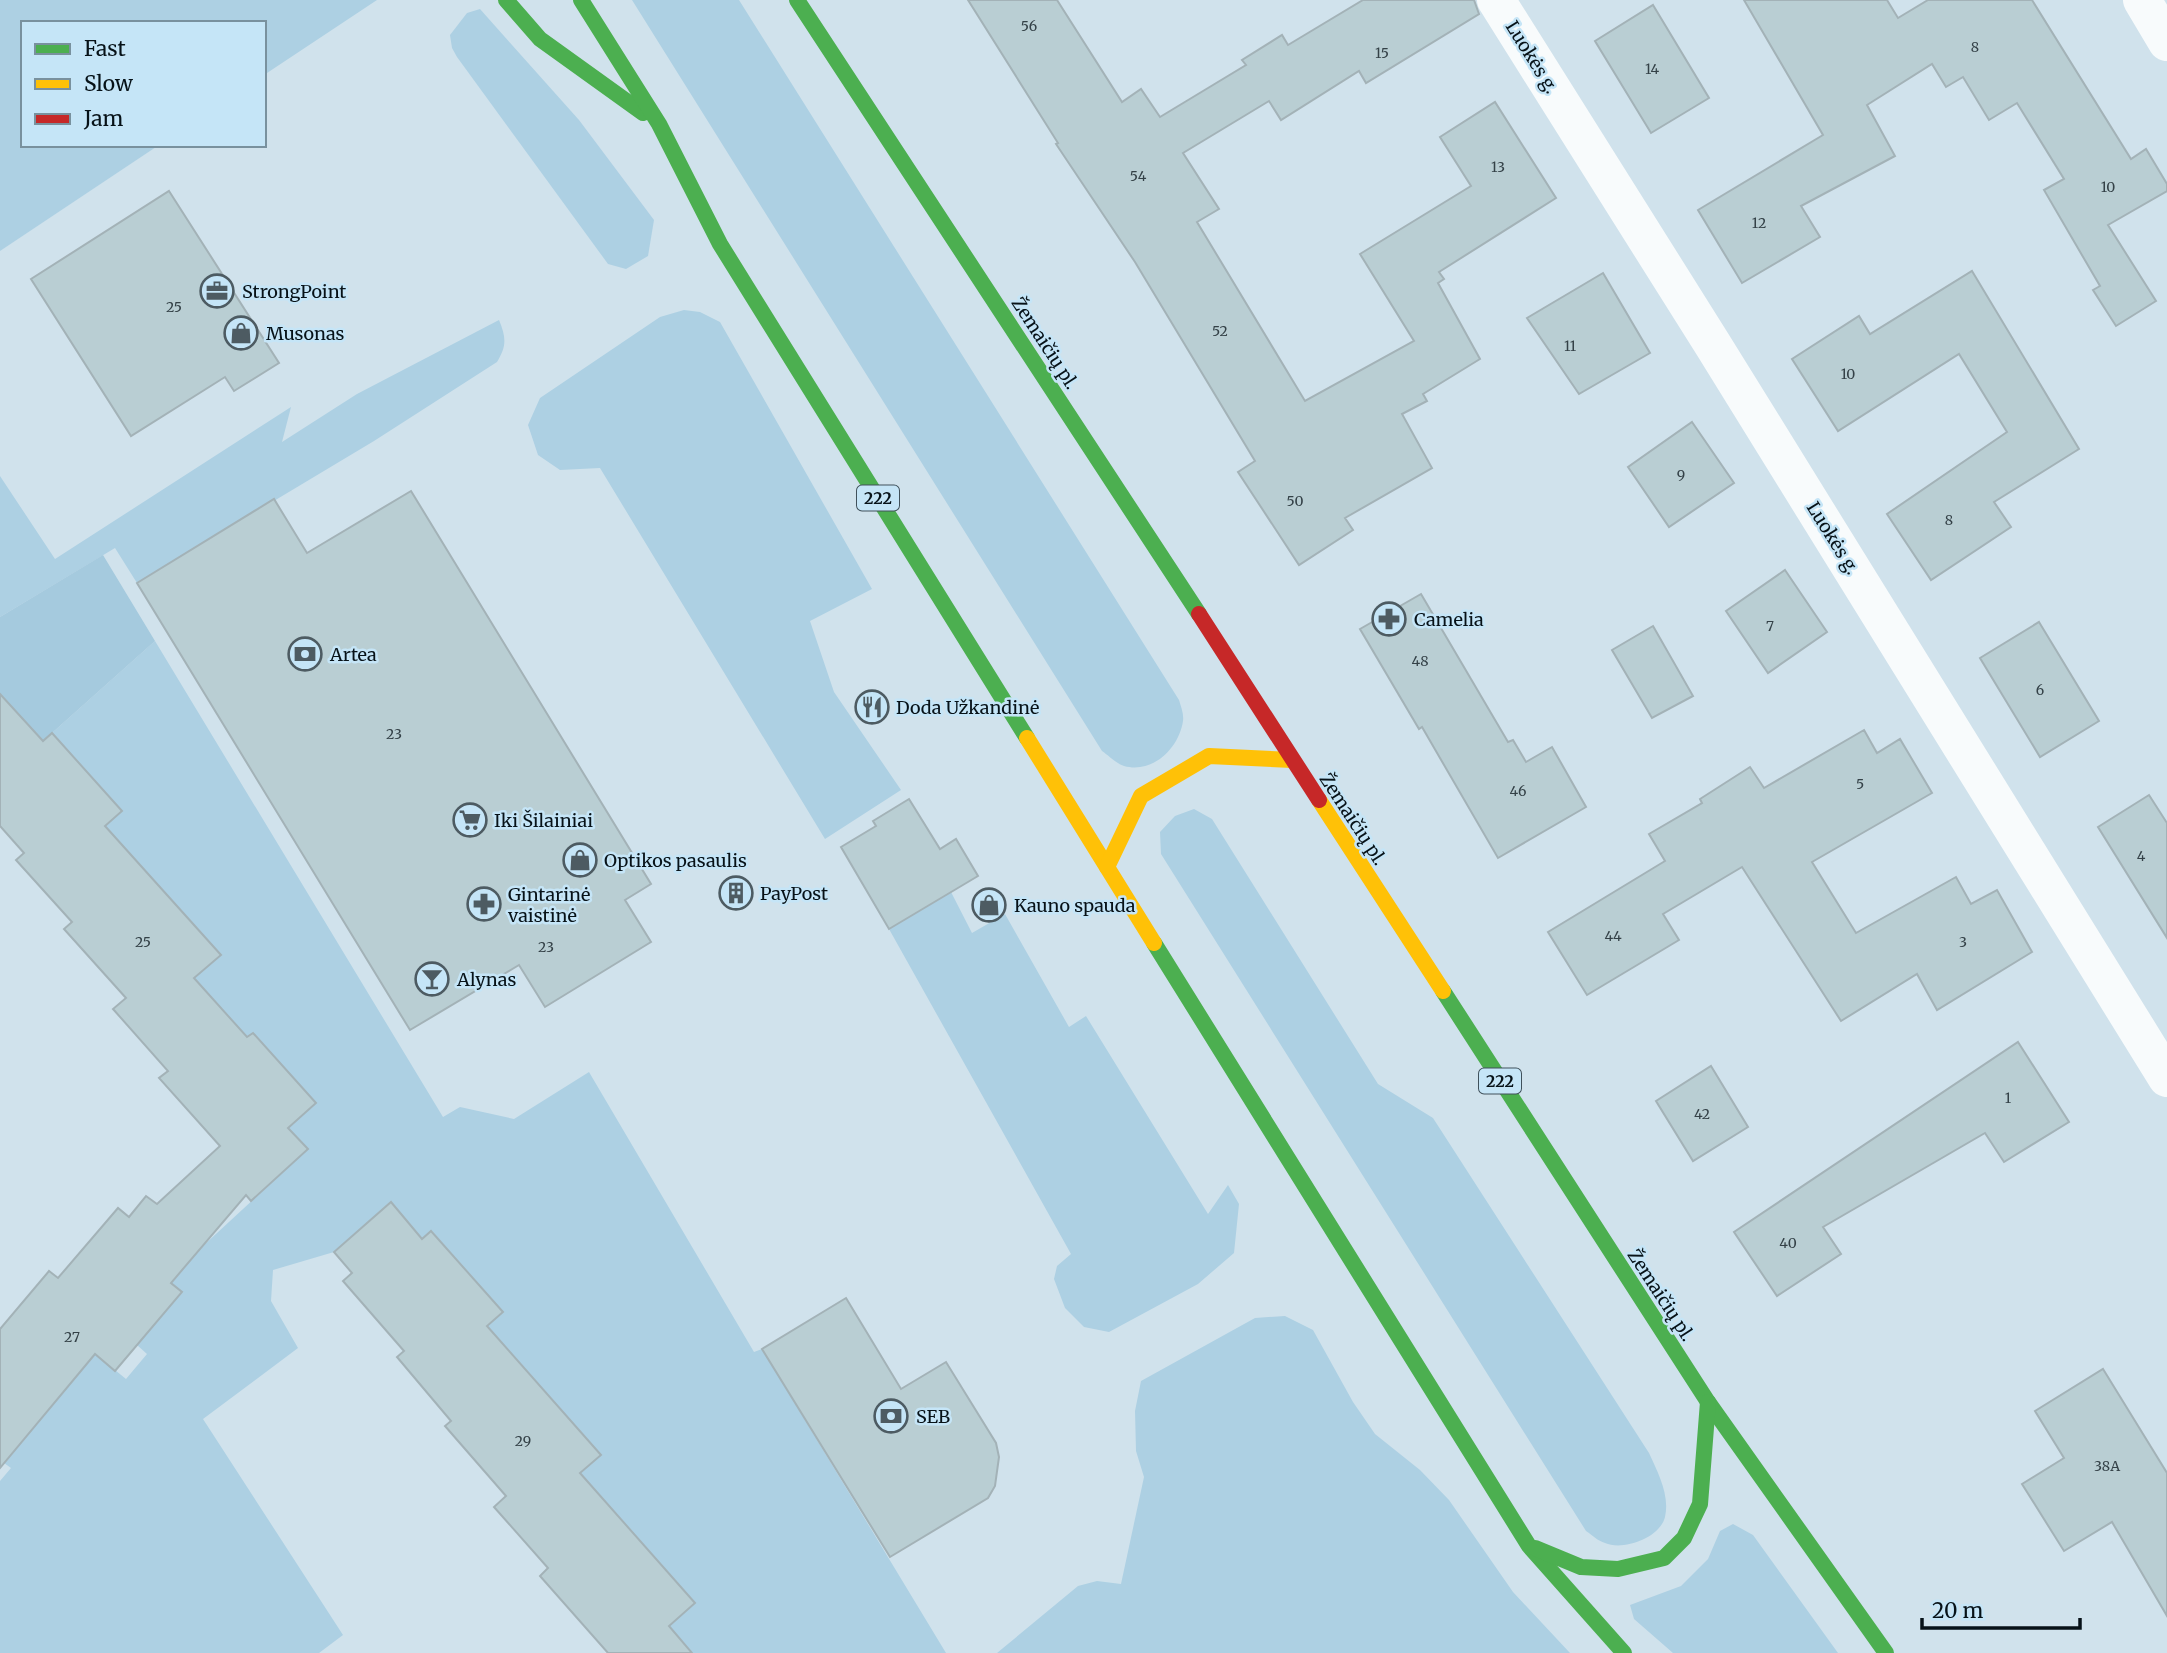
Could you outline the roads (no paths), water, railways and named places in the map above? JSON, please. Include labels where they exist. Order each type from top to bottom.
[{"type":"main road","points":[[506,0],[540,39],[659,124]]},
{"type":"main road","name":"222","points":[[581,0],[659,124],[720,244],[1529,1546],[1624,1653]]},
{"type":"main road","name":"Žemaičių pl.","points":[[797,0],[1707,1402],[1886,1653]]},
{"type":"main road","points":[[826,13],[849,79]]},
{"type":"main road","points":[[1107,867],[1141,796],[1209,756],[1292,760]]},
{"type":"main road","points":[[1529,1546],[1581,1567],[1618,1569],[1664,1558],[1684,1538],[1700,1504],[1707,1402]]},
{"type":"street","name":"Luokės g.","points":[[1496,0],[2167,1078]]},
{"type":"street","points":[[2142,0],[2167,42]]},
{"type":"place","name":"StrongPoint","points":[[217,291]]},
{"type":"place","name":"Musonas","points":[[241,333]]},
{"type":"place","name":"Camelia","points":[[1389,619]]},
{"type":"place","name":"Artea","points":[[305,654]]},
{"type":"place","name":"Doda Užkandinė","points":[[872,707]]},
{"type":"place","name":"Iki Šilainiai","points":[[470,820]]},
{"type":"place","name":"Optikos pasaulis","points":[[580,860]]},
{"type":"place","name":"PayPost","points":[[736,893]]},
{"type":"place","name":"Gintarinė vaistinė","points":[[484,904]]},
{"type":"place","name":"Kauno spauda","points":[[989,905]]},
{"type":"place","name":"Alynas","points":[[432,979]]},
{"type":"place","name":"SEB","points":[[891,1416]]}]
